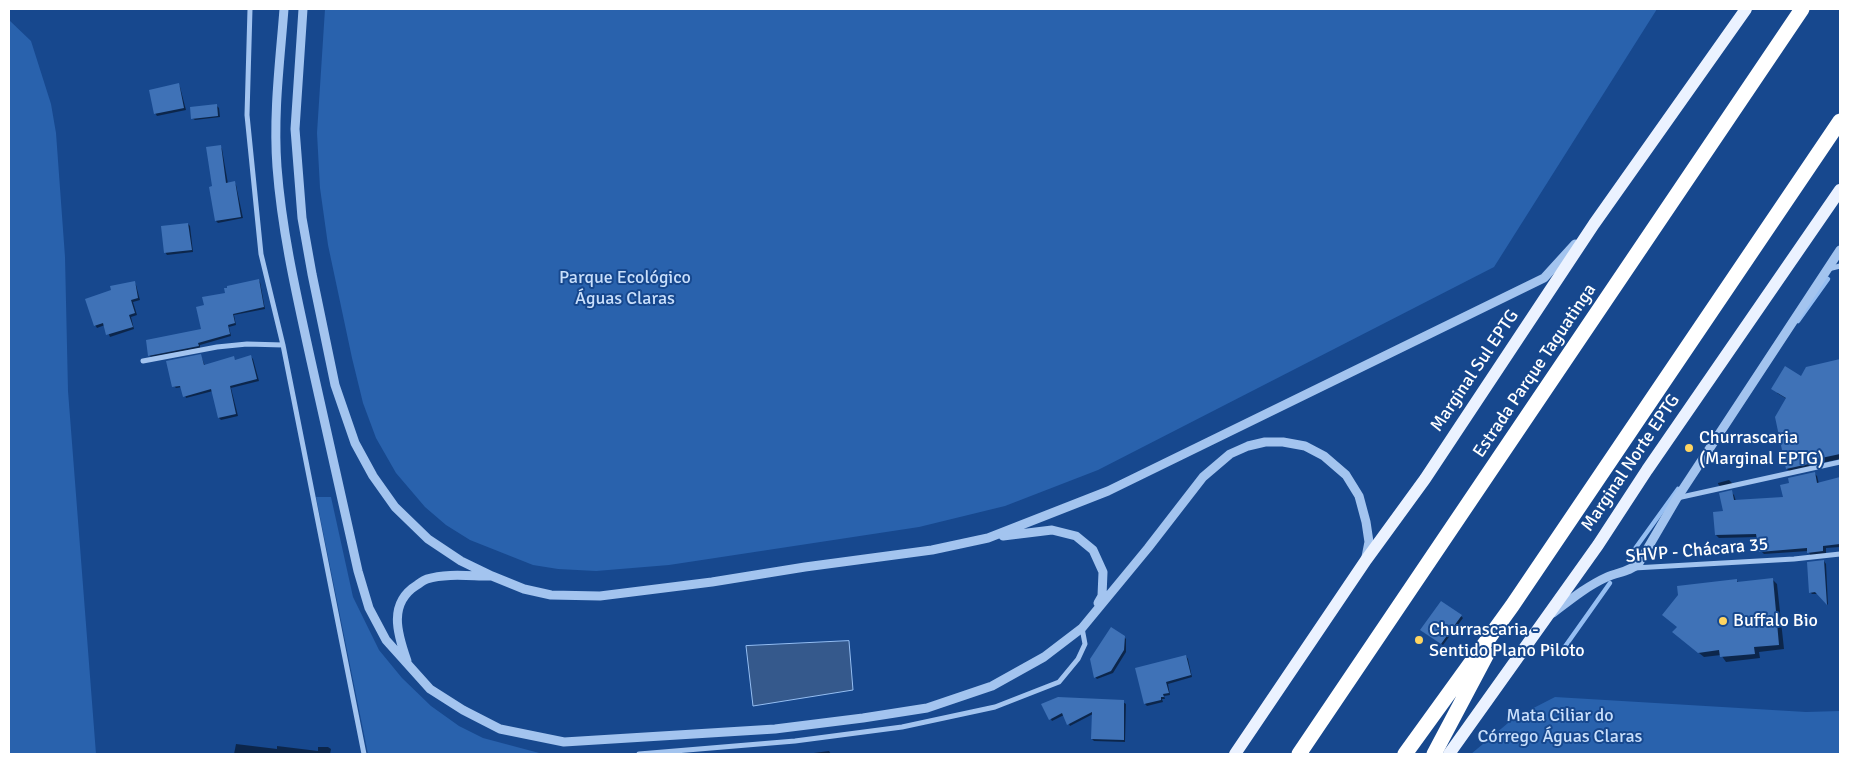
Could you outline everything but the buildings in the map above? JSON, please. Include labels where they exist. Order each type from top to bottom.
[{"type":"highway","name":"Estrada Parque Taguatinga","points":[[1299,754],[1802,9]]},
{"type":"highway","points":[[1405,754],[1512,606],[1840,121]]},
{"type":"highway","points":[[1434,754],[1512,606]]},
{"type":"main road","name":"Marginal Sul EPTG","points":[[1234,754],[1366,560],[1424,479],[1594,224],[1746,9]]},
{"type":"main road","name":"Marginal Norte EPTG","points":[[1449,754],[1541,622],[1598,545],[1647,470],[1840,190]]},
{"type":"street","points":[[250,9],[247,115],[261,254],[283,345],[364,754]]},
{"type":"street","points":[[284,9],[276,128],[281,210],[288,254],[358,571],[369,608],[386,640],[430,689],[463,710],[500,729],[564,742],[775,729],[928,708],[992,686],[1044,657],[1082,628],[1203,477],[1230,454],[1248,446],[1265,442],[1283,442],[1305,446],[1324,456],[1346,475],[1359,496],[1366,522],[1369,542],[1366,560]]},
{"type":"street","points":[[303,9],[295,128],[302,218],[326,339],[344,413],[355,443],[373,476],[395,508],[428,539],[461,562],[524,589],[550,595],[600,596],[712,582],[932,550],[988,538],[1052,530],[1076,536],[1093,550],[1103,572],[1102,596],[1082,628],[1085,644],[1078,659],[1059,682],[995,707],[902,727],[795,741],[639,754]]},
{"type":"street","points":[[988,538],[1108,491],[1544,278],[1594,224]]},
{"type":"street","points":[[1634,568],[1639,563],[1677,498],[1840,250]]},
{"type":"street","points":[[1827,269],[1840,266]]},
{"type":"street","points":[[143,361],[217,347],[247,344],[283,345]]},
{"type":"street","points":[[1677,498],[1840,462]]},
{"type":"street","name":"SHVP - Chácara 35","points":[[1541,622],[1580,592],[1607,577],[1634,568],[1794,559],[1840,554]]},
{"type":"street","points":[[408,665],[399,638],[397,610],[408,591],[427,579],[445,576],[492,576]]},
{"type":"green space","name":"Parque Ecológico Águas Claras","points":[[325,9],[1657,9],[1494,267],[1098,470],[1005,506],[919,527],[669,565],[596,571],[558,569],[533,565],[470,540],[446,525],[425,507],[396,473],[376,438],[363,403],[352,358],[328,245],[320,188],[317,133]]},
{"type":"green space","points":[[9,20],[31,41],[51,104],[56,133],[65,257],[68,391],[96,754],[9,754]]},
{"type":"green space","points":[[316,497],[331,497],[353,597],[379,650],[402,678],[431,706],[459,726],[483,738],[543,754],[368,754]]},
{"type":"green space","name":"Mata Ciliar do Córrego Águas Claras","points":[[1555,697],[1806,712],[1840,711],[1840,754],[1471,754],[1514,718]]},
{"type":"shaded area","points":[[849,641],[853,690],[753,706],[746,646]]},
{"type":"waterway","points":[[1798,321],[1828,279]]},
{"type":"waterway","points":[[1629,557],[1678,489]]},
{"type":"waterway","points":[[1559,655],[1610,583]]},
{"type":"place","name":"Churrascaria (Marginal EPTG)","points":[[1689,448]]},
{"type":"place","name":"Buffalo Bio","points":[[1723,621]]},
{"type":"place","name":"Churrascaria - Sentido Plano Piloto","points":[[1419,640]]}]
